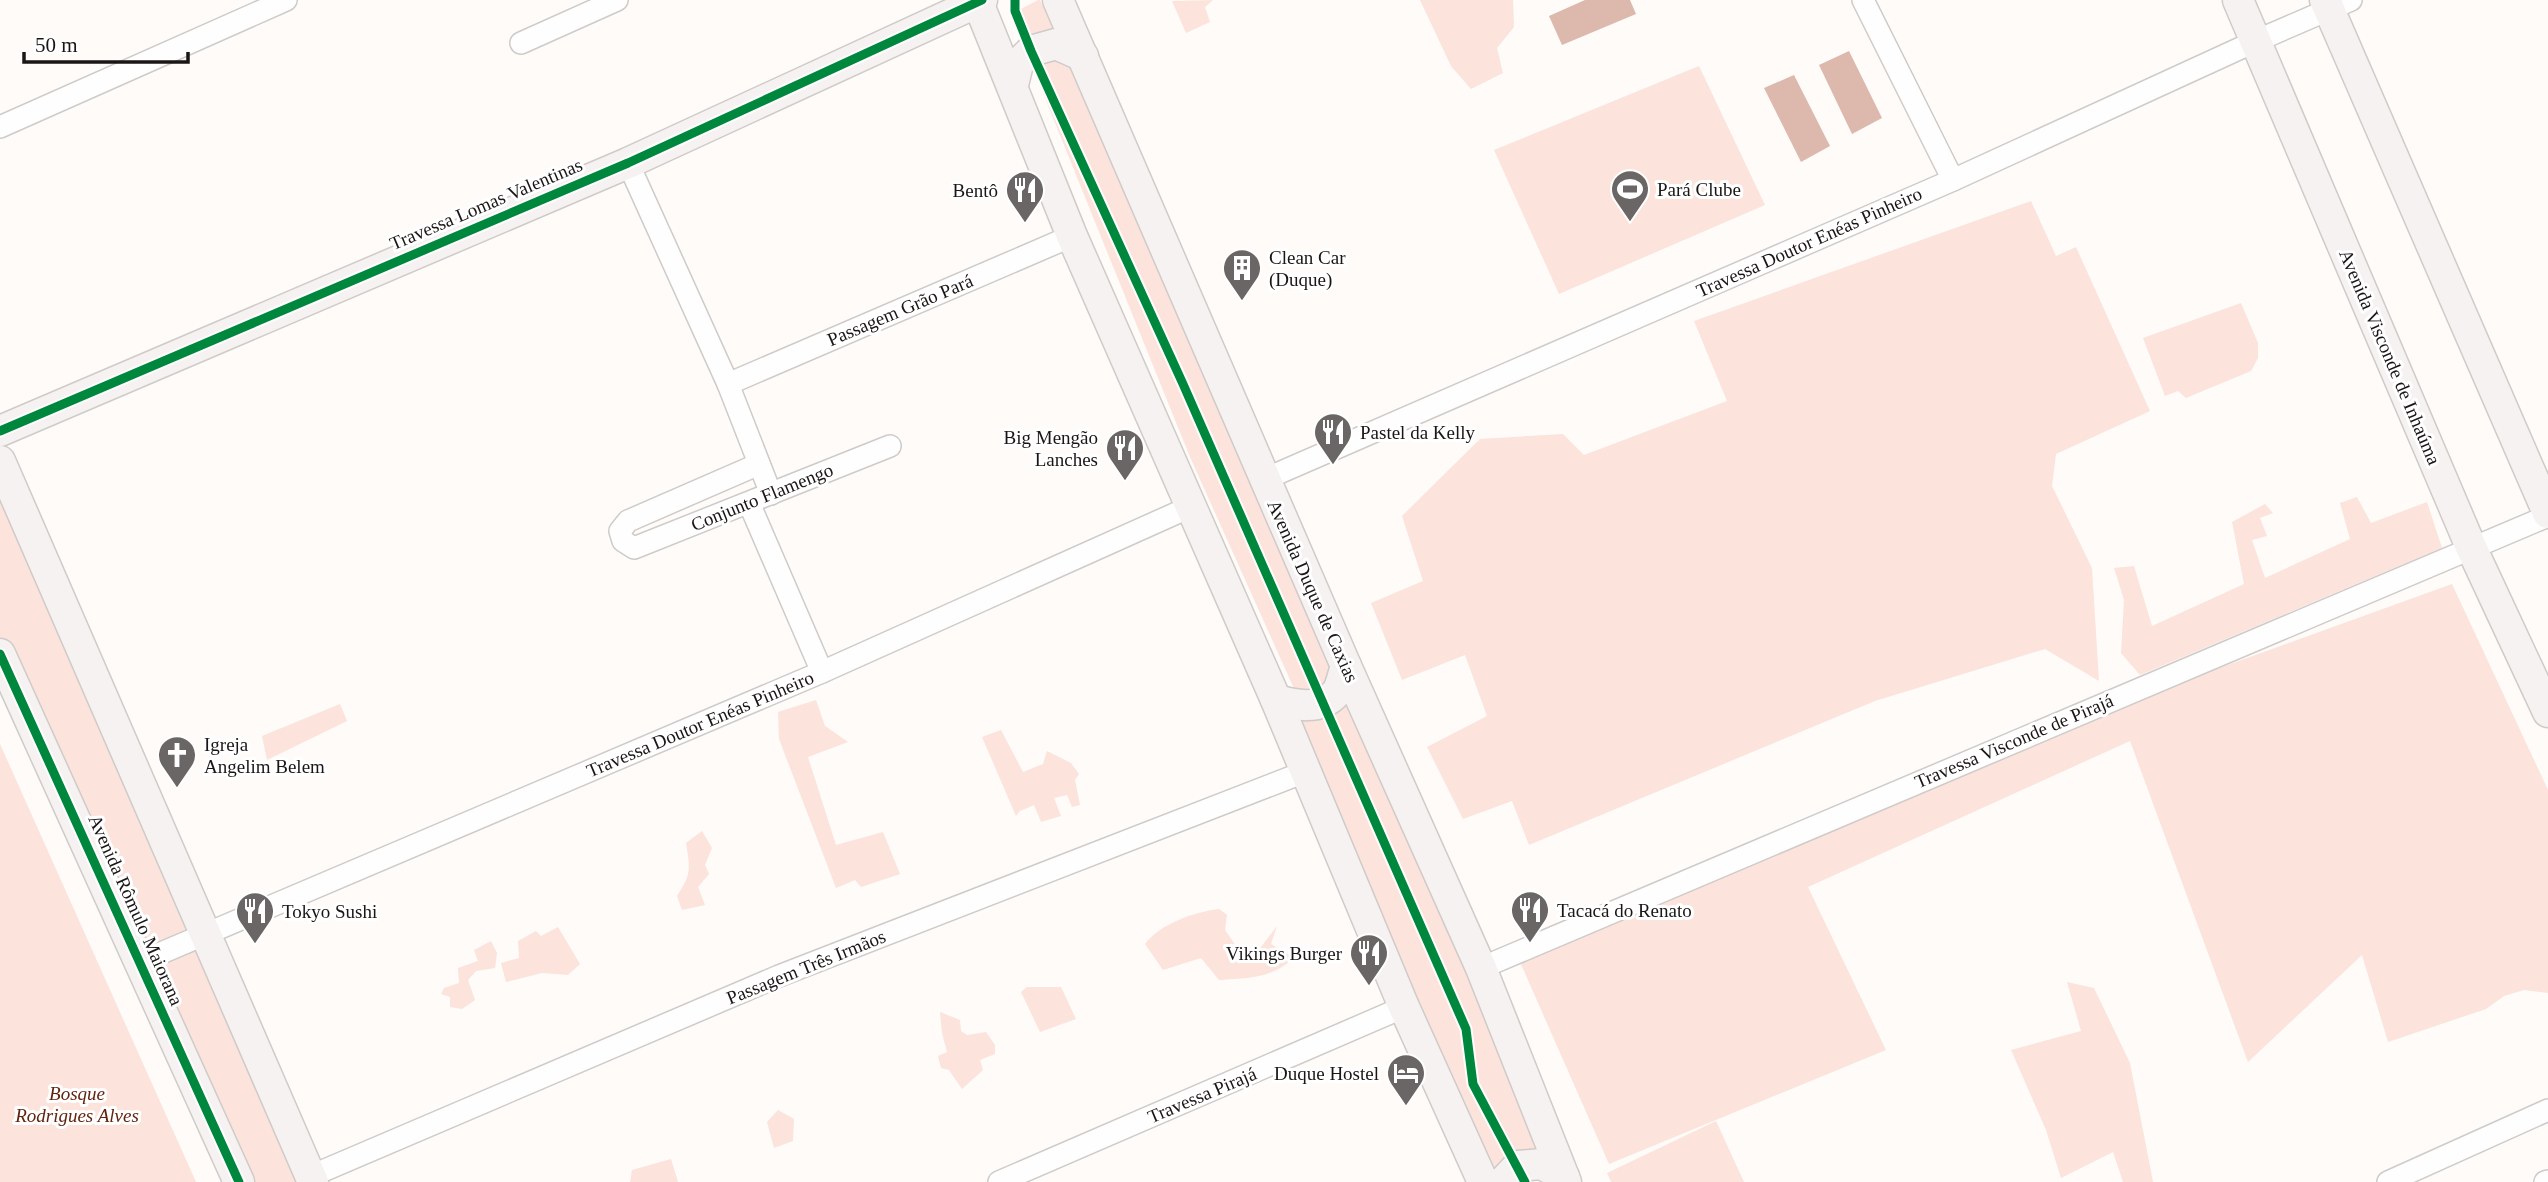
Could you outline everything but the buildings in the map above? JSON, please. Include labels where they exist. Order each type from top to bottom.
[{"type":"street","points":[[0,127],[286,0]]},
{"type":"street","points":[[521,43],[617,0]]},
{"type":"street","name":"Avenida Duque de Caxias","points":[[1058,0],[1346,666],[1480,968],[1565,1180]]},
{"type":"street","points":[[1863,0],[1953,180]]},
{"type":"street","name":"Avenida Visconde de Inhaúma","points":[[2238,0],[2471,547],[2548,712]]},
{"type":"street","points":[[979,1],[1072,236],[1276,699],[1404,1007],[1483,1182]]},
{"type":"street","name":"Travessa Lomas Valentinas","points":[[0,430],[628,163],[979,1]]},
{"type":"street","points":[[2335,3],[2548,514]]},
{"type":"street","name":"Travessa Doutor Enéas Pinheiro","points":[[1265,479],[1953,180],[2335,3]]},
{"type":"street","points":[[1013,85],[1018,64],[1031,51],[1056,44],[1083,56]]},
{"type":"street","points":[[628,163],[728,384],[771,494]]},
{"type":"street","name":"Passagem Grão Pará","points":[[728,384],[1072,236]]},
{"type":"street","name":"Conjunto Flamengo","points":[[759,464],[628,521],[620,531],[622,541],[634,548],[890,446]]},
{"type":"street","points":[[0,461],[312,1179]]},
{"type":"street","points":[[749,503],[822,672]]},
{"type":"street","name":"Travessa Doutor Enéas Pinheiro","points":[[140,962],[822,672],[1190,507]]},
{"type":"street","name":"Travessa Visconde de Pirajá","points":[[1480,968],[2548,514]]},
{"type":"street","name":"Avenida Rômulo Maiorana","points":[[0,654],[239,1182]]},
{"type":"street","points":[[1276,699],[1299,706],[1323,703],[1337,692],[1346,666]]},
{"type":"street","name":"Passagem Três Irmãos","points":[[312,1179],[779,976],[1307,771]]},
{"type":"street","name":"Travessa Pirajá","points":[[999,1182],[1404,1007]]},
{"type":"street","points":[[2388,1182],[2548,1111]]},
{"type":"street","points":[[1503,1182],[1518,1166],[1542,1164],[1565,1180]]},
{"type":"green space","points":[[1038,0],[1158,258],[1332,670],[1327,691],[1296,693],[1190,457],[1011,14]]},
{"type":"green space","points":[[1213,0],[1205,7],[1210,22],[1186,33],[1172,1]]},
{"type":"green space","points":[[1420,0],[1513,0],[1514,27],[1497,48],[1503,73],[1471,89],[1451,66]]},
{"type":"green space","points":[[1699,66],[1765,205],[1559,294],[1494,150]]},
{"type":"green space","points":[[2031,201],[2056,256],[2076,247],[2150,411],[2056,454],[2052,486],[2092,568],[2099,681],[2045,649],[1875,701],[1529,845],[1512,801],[1463,819],[1427,747],[1487,716],[1465,655],[1402,680],[1371,603],[1423,581],[1402,516],[1480,439],[1563,434],[1584,455],[1727,401],[1694,321]]},
{"type":"green space","points":[[2241,303],[2258,343],[2258,358],[2251,371],[2186,398],[2178,391],[2165,396],[2143,338]]},
{"type":"green space","points":[[0,478],[304,1182],[254,1182],[0,638]]},
{"type":"green space","points":[[2357,497],[2371,523],[2427,502],[2442,548],[2140,675],[2121,653],[2124,600],[2114,568],[2134,566],[2152,626],[2244,584],[2232,522],[2265,504],[2273,513],[2260,518],[2267,536],[2252,540],[2265,578],[2350,539],[2340,503]]},
{"type":"green space","points":[[2452,584],[2548,790],[2548,993],[2524,990],[2504,996],[2486,1009],[2388,1042],[2362,955],[2248,1062],[2130,741],[1808,887],[1886,1050],[1609,1164],[1520,962],[2125,702]]},
{"type":"green space","points":[[1347,692],[1544,1158],[1493,1182],[1295,714]]},
{"type":"green space","points":[[816,700],[825,726],[848,742],[808,757],[836,845],[883,832],[900,874],[861,887],[855,880],[836,888],[779,739],[778,712]]},
{"type":"green space","points":[[340,704],[347,721],[267,760],[262,736]]},
{"type":"green space","points":[[1001,730],[1023,772],[1043,764],[1047,751],[1071,763],[1079,774],[1075,780],[1080,805],[1072,807],[1067,795],[1054,798],[1061,816],[1041,822],[1034,805],[1020,811],[1016,816],[982,737]]},
{"type":"green space","name":"Bosque Rodrigues Alves","points":[[0,744],[196,1182],[0,1182]]},
{"type":"green space","points":[[702,831],[712,848],[705,865],[709,874],[698,887],[705,905],[682,910],[677,896],[689,871],[686,843]]},
{"type":"green space","points":[[1219,909],[1227,915],[1225,930],[1241,953],[1255,955],[1277,926],[1271,944],[1294,958],[1268,974],[1240,979],[1219,980],[1201,958],[1163,970],[1145,944],[1151,937],[1178,920]]},
{"type":"green space","points":[[558,927],[580,964],[568,975],[542,973],[506,982],[501,963],[519,958],[518,941],[536,931],[541,936]]},
{"type":"green space","points":[[491,941],[497,953],[495,968],[476,971],[468,980],[475,1000],[462,1009],[450,1007],[450,997],[441,994],[444,988],[459,983],[458,968],[478,961],[474,950]]},
{"type":"green space","points":[[2067,982],[2094,988],[2130,1063],[2153,1182],[2123,1182],[2113,1152],[2061,1178],[2046,1130],[2011,1050],[2081,1031]]},
{"type":"green space","points":[[1027,987],[1061,987],[1076,1019],[1040,1032],[1021,992]]},
{"type":"green space","points":[[940,1012],[960,1020],[961,1031],[967,1035],[986,1032],[995,1045],[995,1054],[980,1060],[983,1070],[962,1089],[949,1070],[941,1068],[938,1056],[947,1052]]},
{"type":"green space","points":[[778,1110],[794,1119],[793,1141],[774,1148],[767,1122]]},
{"type":"green space","points":[[1716,1121],[1744,1182],[1611,1182],[1607,1173]]},
{"type":"green space","points":[[671,1159],[678,1182],[630,1182],[632,1170]]},
{"type":"shaded area","points":[[1585,0],[1630,0],[1636,14],[1562,45],[1549,16]]},
{"type":"shaded area","points":[[1849,51],[1882,118],[1852,134],[1819,65]]},
{"type":"shaded area","points":[[1794,75],[1830,146],[1801,162],[1764,88]]},
{"type":"cycle path","points":[[0,431],[628,163],[982,0]]},
{"type":"cycle path","points":[[1015,0],[1015,11],[1031,51],[1183,384],[1466,1029],[1473,1084],[1525,1182]]},
{"type":"cycle path","points":[[0,654],[239,1182]]},
{"type":"place","name":"Pará Clube","points":[[1630,223]]},
{"type":"place","name":"Bentô","points":[[1025,224]]},
{"type":"place","name":"Clean Car (Duque)","points":[[1242,302]]},
{"type":"place","name":"Pastel da Kelly","points":[[1333,466]]},
{"type":"place","name":"Big Mengão Lanches","points":[[1125,482]]},
{"type":"place","name":"Igreja Angelim Belem","points":[[177,789]]},
{"type":"place","name":"Tacacá do Renato","points":[[1530,944]]},
{"type":"place","name":"Tokyo Sushi","points":[[255,945]]},
{"type":"place","name":"Vikings Burger","points":[[1369,987]]},
{"type":"place","name":"Duque Hostel","points":[[1406,1107]]}]
